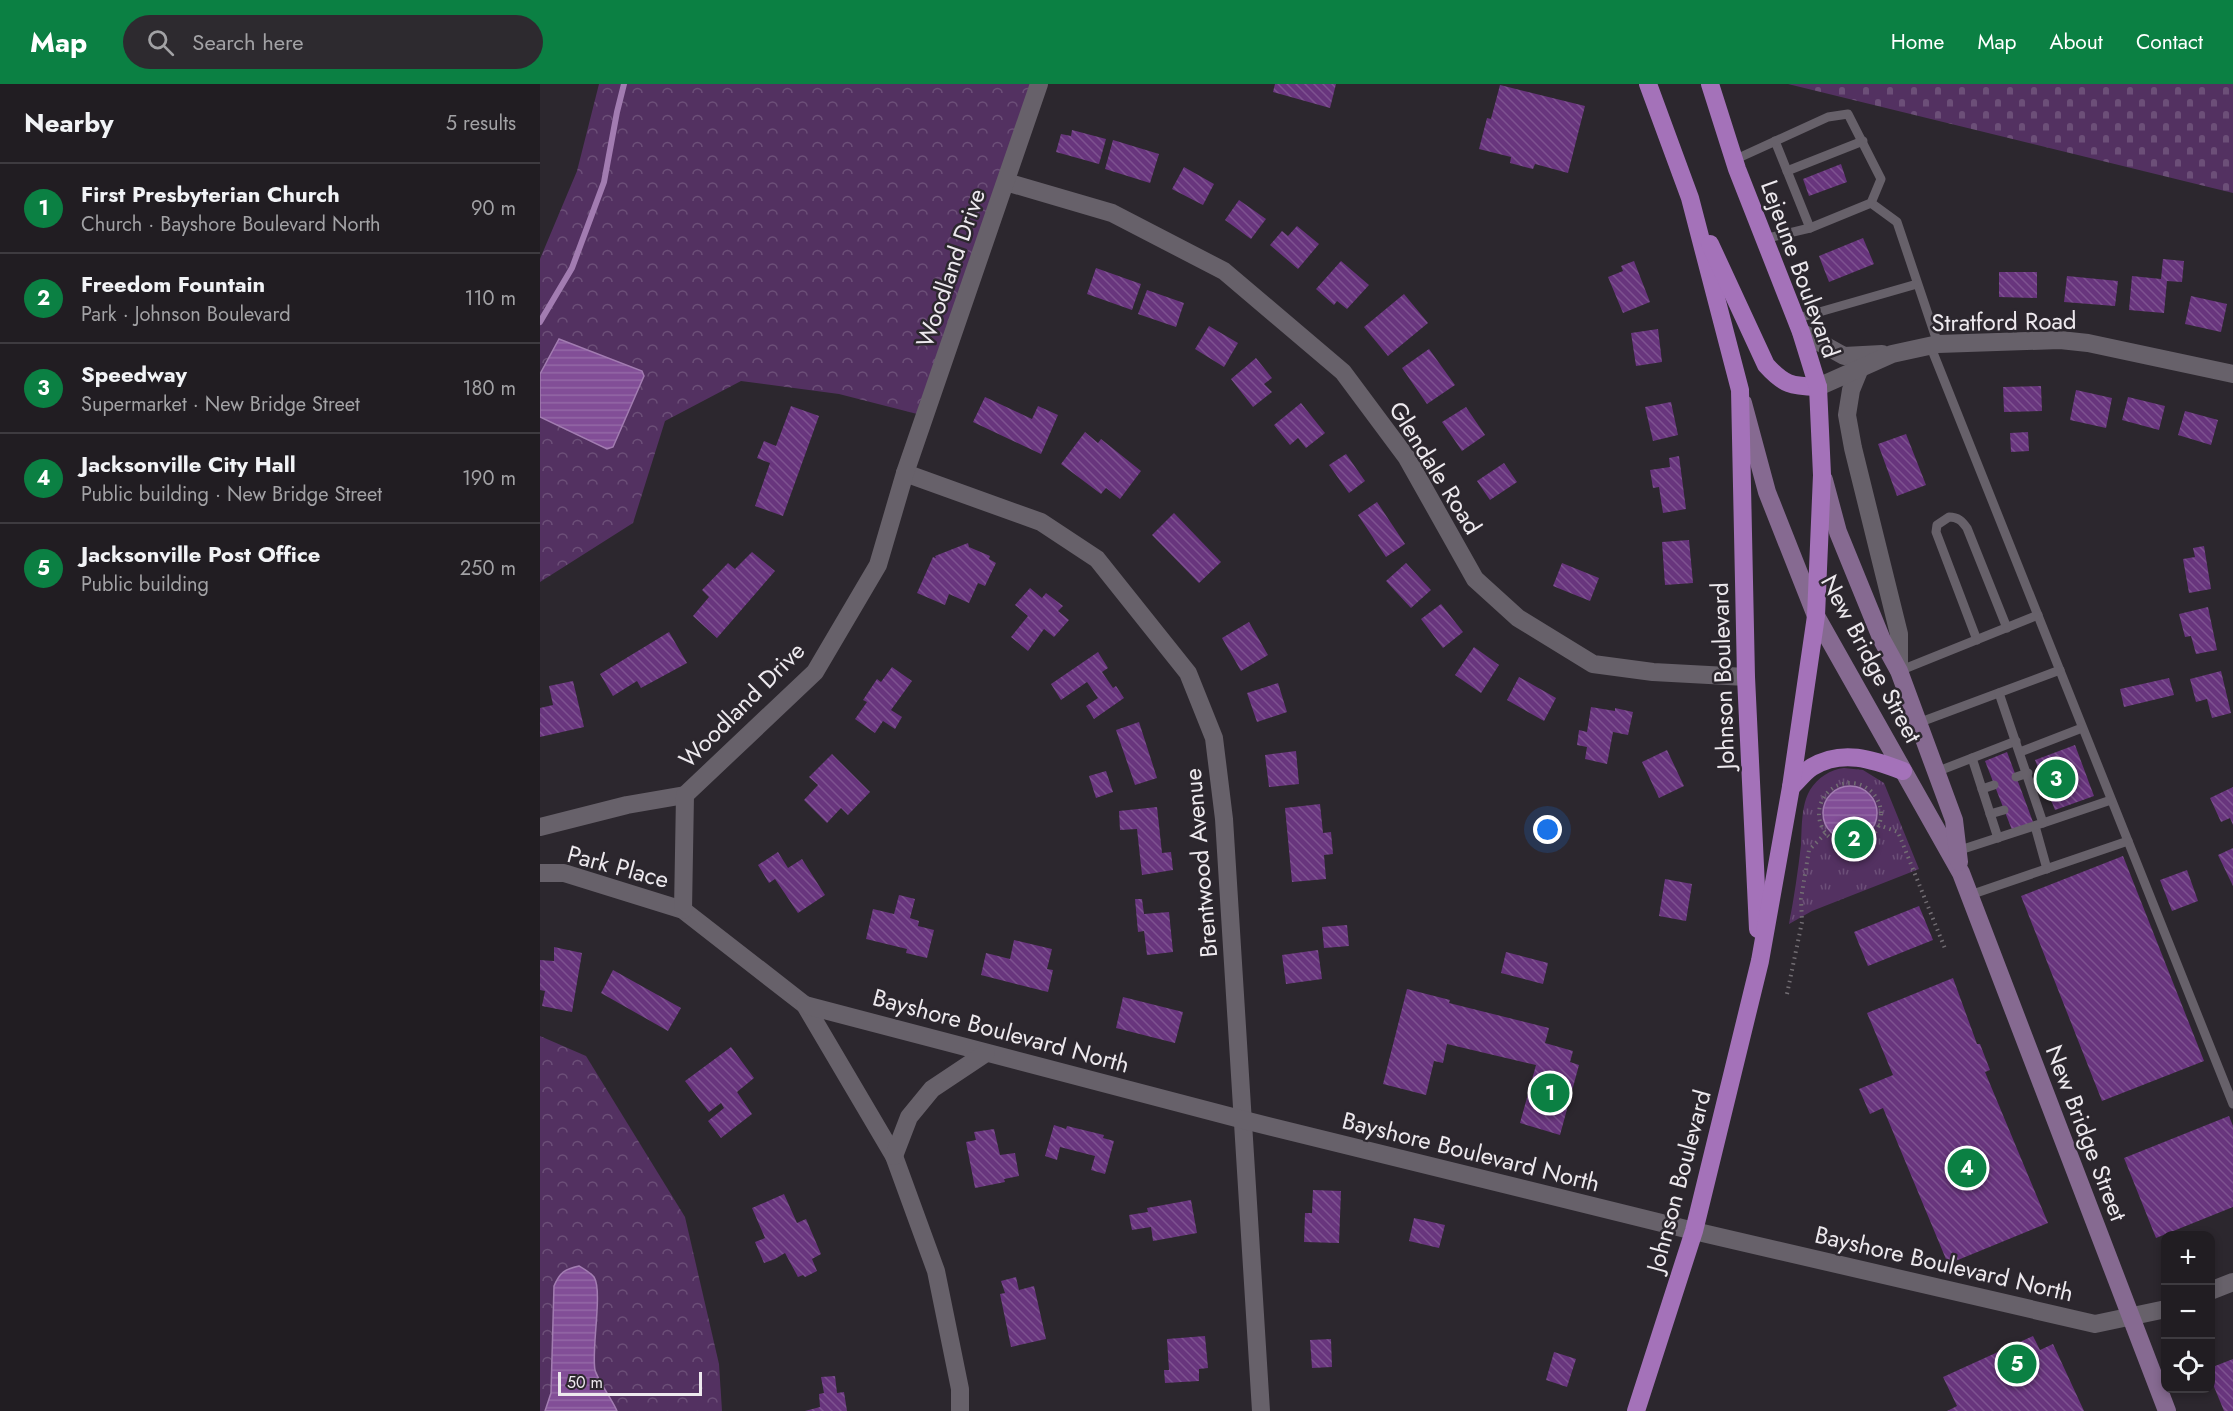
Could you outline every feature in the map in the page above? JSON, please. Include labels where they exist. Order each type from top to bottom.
[{"type":"main road","points":[[1648,84],[1690,198],[1766,365],[1779,380],[1798,386],[1818,387]]},
{"type":"main road","points":[[1697,84],[1707,95],[1723,129]]},
{"type":"main road","name":"Lejeune Boulevard","points":[[1710,84],[1734,160],[1798,326],[1818,387],[1822,475]]},
{"type":"main road","points":[[1690,198],[1740,390]]},
{"type":"main road","name":"Johnson Boulevard","points":[[1740,390],[1746,676],[1760,961]]},
{"type":"main road","name":"New Bridge Street","points":[[1740,390],[1767,492],[1816,616],[1961,873],[2129,1317],[2167,1411]]},
{"type":"main road","name":"Johnson Boulevard","points":[[1636,1411],[1694,1231],[1760,961],[1791,787],[1816,616],[1822,475]]},
{"type":"main road","name":"New Bridge Street","points":[[1822,475],[1847,557],[1882,640],[1899,671],[1954,820],[1961,873]]},
{"type":"main road","points":[[1791,787],[1810,768],[1845,756],[1878,761],[1903,771]]},
{"type":"street","name":"Woodland Drive","points":[[683,910],[685,795],[815,672],[879,565],[905,473],[1039,84]]},
{"type":"street","name":"Glendale Road","points":[[1006,182],[1112,213],[1224,271],[1343,372],[1407,458],[1475,579],[1518,618],[1593,664],[1653,672],[1746,676]]},
{"type":"street","points":[[1798,326],[1844,356],[1892,354]]},
{"type":"street","name":"Stratford Road","points":[[1818,387],[1892,354],[1934,345],[2069,341],[2233,374]]},
{"type":"street","name":"New Bridge Street","points":[[1860,368],[1851,390],[1847,415],[1899,634],[1899,671]]},
{"type":"street","name":"Brentwood Avenue","points":[[905,473],[1041,522],[1097,559],[1188,673],[1214,738],[1224,819],[1261,1411]]},
{"type":"street","name":"Park Place","points":[[540,828],[627,805],[685,795]]},
{"type":"street","name":"Park Place","points":[[540,873],[564,873],[683,910]]},
{"type":"street","points":[[683,910],[805,1005],[894,1156],[936,1271],[960,1389],[960,1411]]},
{"type":"street","name":"Bayshore Boulevard North","points":[[805,1005],[1244,1120],[1694,1231],[2096,1324],[2161,1309]]},
{"type":"street","points":[[894,1156],[909,1117],[932,1089],[986,1053]]},
{"type":"street","points":[[2215,1289],[2233,1282]]},
{"type":"lane","points":[[1734,160],[1828,117],[1848,114],[1881,179],[1871,203],[1810,228],[1764,239]]},
{"type":"lane","points":[[1775,141],[1810,228]]},
{"type":"lane","points":[[1787,171],[1863,141]]},
{"type":"lane","points":[[1871,203],[1897,222],[1903,235],[1934,345],[2082,728],[2233,1104]]},
{"type":"lane","points":[[1798,326],[1917,284]]},
{"type":"lane","points":[[1977,640],[1936,532],[1937,525],[1949,517],[1955,517],[1967,528],[2007,628]]},
{"type":"lane","points":[[1899,671],[2038,615]]},
{"type":"lane","points":[[1918,723],[2060,670]]},
{"type":"lane","points":[[1999,693],[2036,800],[2047,868]]},
{"type":"lane","points":[[2020,752],[2082,728]]},
{"type":"lane","points":[[1936,772],[2016,741]]},
{"type":"lane","points":[[1972,758],[1998,838]]},
{"type":"lane","points":[[2016,777],[2028,773]]},
{"type":"lane","points":[[1982,789],[1994,784]]},
{"type":"lane","points":[[2026,803],[2036,800]]},
{"type":"lane","points":[[1957,851],[2111,800]]},
{"type":"lane","points":[[1990,814],[2004,810]]},
{"type":"lane","points":[[1970,895],[2128,841]]},
{"type":"path","points":[[1842,784],[1859,784],[1875,796],[1880,806],[1878,825],[1872,835],[1864,841],[1843,844],[1833,840],[1826,833],[1819,819],[1821,803],[1829,790],[1842,784]]},
{"type":"path","points":[[1878,825],[1898,832],[1946,951]]},
{"type":"path","points":[[1787,994],[1802,922],[1801,899],[1809,850],[1826,833]]},
{"type":"green space","points":[[599,84],[1039,84],[925,416],[839,394],[741,381],[665,421],[633,523],[540,582],[540,259],[577,171]]},
{"type":"green space","points":[[1788,84],[2233,84],[2233,193]]},
{"type":"green space","points":[[1844,768],[1863,770],[1884,783],[1919,869],[1812,911],[1789,924],[1800,855],[1803,810],[1807,796],[1820,778],[1829,772]]},
{"type":"green space","points":[[540,1036],[586,1056],[685,1217],[719,1364],[722,1411],[540,1411]]},
{"type":"shaded area","points":[[559,339],[642,371],[644,376],[613,447],[607,449],[540,417],[540,374]]},
{"type":"shaded area","points":[[1850,786],[1860,788],[1869,794],[1875,803],[1877,813],[1875,823],[1869,832],[1860,838],[1850,840],[1840,838],[1831,832],[1825,823],[1823,813],[1825,803],[1831,794],[1840,788]]},
{"type":"shaded area","points":[[579,1266],[594,1277],[596,1284],[595,1370],[617,1411],[545,1411],[551,1393],[554,1286],[558,1277],[564,1272]]},
{"type":"building","points":[[1275,84],[1336,84],[1330,108],[1273,92]]},
{"type":"building","points":[[1500,85],[1585,106],[1568,173],[1535,164],[1533,169],[1510,163],[1511,157],[1479,149],[1487,118],[1491,119]]},
{"type":"building","points":[[1072,130],[1106,139],[1099,164],[1056,152],[1061,134],[1071,136]]},
{"type":"building","points":[[1113,140],[1159,154],[1150,183],[1105,169]]},
{"type":"building","points":[[1841,164],[1847,182],[1809,196],[1803,179]]},
{"type":"building","points":[[1184,167],[1214,184],[1203,205],[1172,189]]},
{"type":"building","points":[[1239,200],[1266,219],[1251,239],[1225,220]]},
{"type":"building","points":[[1297,226],[1319,244],[1298,269],[1270,245],[1282,231],[1288,236]]},
{"type":"building","points":[[1863,238],[1874,264],[1829,282],[1819,256]]},
{"type":"building","points":[[2163,259],[2184,261],[2182,282],[2167,281],[2164,313],[2129,310],[2132,276],[2161,279]]},
{"type":"building","points":[[1341,261],[1369,285],[1347,309],[1337,301],[1334,305],[1316,289]]},
{"type":"building","points":[[1634,261],[1650,302],[1623,313],[1608,277],[1623,271],[1621,266]]},
{"type":"building","points":[[1096,268],[1141,284],[1132,310],[1087,294]]},
{"type":"building","points":[[1999,272],[2037,272],[2037,298],[1999,297]]},
{"type":"building","points":[[2067,276],[2118,281],[2115,306],[2064,302]]},
{"type":"building","points":[[1147,290],[1184,303],[1176,327],[1138,314]]},
{"type":"building","points":[[1404,294],[1428,323],[1388,356],[1364,327]]},
{"type":"building","points":[[2191,296],[2227,304],[2221,332],[2185,324]]},
{"type":"building","points":[[1209,326],[1238,343],[1224,367],[1195,349]]},
{"type":"building","points":[[1658,329],[1662,362],[1636,366],[1631,333]]},
{"type":"building","points":[[1429,349],[1455,385],[1427,404],[1402,368]]},
{"type":"building","points":[[1256,358],[1272,378],[1264,384],[1272,392],[1253,407],[1231,379]]},
{"type":"building","points":[[2041,386],[2042,411],[2004,412],[2003,387]]},
{"type":"building","points":[[2076,390],[2112,398],[2106,428],[2070,420]]},
{"type":"building","points":[[985,397],[1032,419],[1038,406],[1058,415],[1041,454],[973,422]]},
{"type":"building","points":[[2128,397],[2165,406],[2159,430],[2122,420]]},
{"type":"building","points":[[1671,402],[1678,435],[1653,441],[1645,407]]},
{"type":"building","points":[[1301,403],[1325,433],[1306,448],[1298,438],[1290,445],[1274,425]]},
{"type":"building","points":[[791,406],[819,416],[783,516],[755,506],[770,463],[757,458],[764,441],[776,446]]},
{"type":"building","points":[[1466,407],[1485,435],[1462,451],[1442,422]]},
{"type":"building","points":[[2185,411],[2218,420],[2211,445],[2178,435]]},
{"type":"building","points":[[1085,432],[1098,443],[1101,439],[1141,471],[1120,499],[1106,488],[1101,494],[1061,464]]},
{"type":"building","points":[[2028,432],[2029,451],[2011,452],[2010,433]]},
{"type":"building","points":[[1906,434],[1926,485],[1897,496],[1878,444]]},
{"type":"building","points":[[1346,454],[1365,481],[1349,493],[1329,465]]},
{"type":"building","points":[[1679,456],[1686,509],[1663,513],[1659,487],[1653,488],[1650,470],[1670,467],[1669,458]]},
{"type":"building","points":[[1504,463],[1517,482],[1490,500],[1477,481]]},
{"type":"building","points":[[1377,502],[1405,544],[1386,557],[1358,515]]},
{"type":"building","points":[[1174,513],[1221,562],[1199,583],[1152,535]]},
{"type":"building","points":[[1689,540],[1693,583],[1665,585],[1662,542]]},
{"type":"building","points":[[968,543],[969,547],[990,556],[989,559],[996,563],[985,586],[978,583],[969,603],[949,594],[945,605],[917,593],[933,557],[936,558],[935,556]]},
{"type":"building","points":[[2204,546],[2211,589],[2189,593],[2183,559],[2195,557],[2193,548]]},
{"type":"building","points":[[752,552],[775,571],[717,638],[693,616],[709,597],[702,590],[728,563],[735,569]]},
{"type":"building","points":[[1406,563],[1431,590],[1411,608],[1386,581]]},
{"type":"building","points":[[1562,563],[1599,578],[1590,601],[1553,586]]},
{"type":"building","points":[[1030,588],[1042,598],[1046,593],[1063,606],[1058,611],[1069,620],[1054,637],[1044,629],[1028,651],[1011,637],[1028,616],[1015,605]]},
{"type":"building","points":[[1441,604],[1463,632],[1443,648],[1421,619]]},
{"type":"building","points":[[2208,607],[2217,650],[2196,654],[2191,636],[2185,637],[2179,614]]},
{"type":"building","points":[[1249,622],[1268,655],[1241,671],[1222,638]]},
{"type":"building","points":[[669,632],[687,663],[641,688],[637,681],[613,696],[600,674]]},
{"type":"building","points":[[1474,647],[1499,665],[1481,693],[1455,675]]},
{"type":"building","points":[[1098,652],[1108,668],[1102,672],[1113,688],[1116,686],[1124,698],[1094,719],[1086,706],[1098,698],[1087,682],[1061,700],[1051,684]]},
{"type":"building","points":[[892,667],[912,681],[891,710],[902,717],[895,729],[883,721],[875,733],[855,719],[867,702],[863,700],[877,679],[881,682]]},
{"type":"building","points":[[2221,671],[2231,713],[2212,718],[2207,699],[2196,702],[2190,679]]},
{"type":"building","points":[[1519,677],[1556,698],[1544,721],[1507,700]]},
{"type":"building","points":[[2169,678],[2174,695],[2124,707],[2120,689]]},
{"type":"building","points":[[573,681],[584,727],[540,737],[540,708],[553,705],[549,686]]},
{"type":"building","points":[[1278,683],[1287,712],[1257,722],[1247,693]]},
{"type":"building","points":[[1591,707],[1615,711],[1615,708],[1633,712],[1628,735],[1613,732],[1607,764],[1585,759],[1587,747],[1577,745],[1579,730],[1587,732]]},
{"type":"building","points":[[1139,722],[1157,778],[1135,785],[1116,730]]},
{"type":"building","points":[[2075,745],[2094,796],[2055,810],[2035,760]]},
{"type":"building","points":[[1667,750],[1684,786],[1659,798],[1642,762]]},
{"type":"building","points":[[1296,751],[1299,784],[1269,787],[1265,755]]},
{"type":"building","points":[[2007,752],[2033,822],[2012,830],[1985,761]]},
{"type":"building","points":[[832,754],[870,792],[848,815],[841,808],[827,823],[804,800],[818,785],[809,777]]},
{"type":"building","points":[[1106,771],[1113,792],[1096,798],[1089,776]]},
{"type":"building","points":[[2233,787],[2233,825],[2230,818],[2221,822],[2210,798]]},
{"type":"building","points":[[1320,804],[1323,833],[1331,832],[1333,854],[1324,855],[1326,879],[1292,882],[1285,808]]},
{"type":"building","points":[[1157,807],[1162,853],[1171,852],[1173,870],[1142,875],[1137,829],[1120,830],[1119,811]]},
{"type":"building","points":[[2233,848],[2233,886],[2218,855]]},
{"type":"building","points":[[778,852],[788,868],[802,859],[825,895],[798,913],[775,879],[769,883],[758,865]]},
{"type":"building","points":[[2123,856],[2204,1061],[2102,1101],[2021,896]]},
{"type":"building","points":[[2187,870],[2198,901],[2172,911],[2160,880]]},
{"type":"building","points":[[1665,879],[1692,884],[1686,921],[1659,916]]},
{"type":"building","points":[[899,895],[915,899],[910,918],[919,921],[918,926],[934,930],[927,958],[906,953],[907,949],[866,939],[873,909],[894,914]]},
{"type":"building","points":[[1135,899],[1142,899],[1144,914],[1169,912],[1173,952],[1147,955],[1144,931],[1138,932]]},
{"type":"building","points":[[1919,906],[1933,940],[1868,966],[1854,932]]},
{"type":"building","points":[[1347,925],[1349,946],[1324,948],[1322,927]]},
{"type":"building","points":[[1014,940],[1052,949],[1047,969],[1053,970],[1048,992],[981,975],[986,953],[1010,959]]},
{"type":"building","points":[[554,947],[582,953],[572,1012],[542,1006],[545,991],[540,990],[540,960],[554,961]]},
{"type":"building","points":[[1318,950],[1322,979],[1286,984],[1282,955]]},
{"type":"building","points":[[1506,952],[1548,963],[1543,984],[1501,973]]},
{"type":"building","points":[[613,970],[681,1008],[668,1031],[601,993]]},
{"type":"building","points":[[1953,978],[1977,1044],[1980,1044],[1990,1070],[1985,1072],[2048,1223],[1948,1264],[1883,1108],[1870,1114],[1859,1089],[1893,1075],[1867,1013]]},
{"type":"building","points":[[1407,989],[1450,1000],[1449,1003],[1549,1028],[1545,1043],[1573,1051],[1570,1062],[1579,1065],[1560,1135],[1520,1123],[1536,1065],[1447,1044],[1443,1063],[1434,1061],[1426,1095],[1383,1084]]},
{"type":"building","points":[[1123,997],[1183,1012],[1175,1043],[1116,1028]]},
{"type":"building","points":[[731,1047],[754,1078],[737,1092],[752,1114],[721,1138],[708,1121],[724,1108],[721,1103],[709,1112],[685,1081]]},
{"type":"building","points":[[2229,1116],[2233,1126],[2233,1207],[2173,1231],[2161,1231],[2161,1236],[2156,1238],[2124,1158]]},
{"type":"building","points":[[1054,1125],[1104,1135],[1103,1138],[1114,1141],[1105,1174],[1091,1170],[1095,1156],[1060,1147],[1057,1160],[1045,1156]]},
{"type":"building","points":[[994,1129],[1000,1155],[1015,1153],[1019,1176],[1004,1179],[1005,1182],[975,1188],[966,1142],[976,1140],[974,1132]]},
{"type":"building","points":[[1313,1190],[1341,1191],[1339,1243],[1304,1242],[1305,1213],[1312,1213]]},
{"type":"building","points":[[784,1194],[797,1223],[806,1219],[821,1254],[812,1259],[817,1271],[805,1277],[803,1275],[798,1277],[785,1253],[764,1263],[755,1242],[765,1238],[752,1208]]},
{"type":"building","points":[[1191,1200],[1197,1233],[1153,1241],[1151,1227],[1132,1230],[1129,1215],[1148,1212],[1147,1208]]},
{"type":"building","points":[[1414,1218],[1445,1225],[1439,1248],[1409,1241]]},
{"type":"building","points":[[1016,1277],[1019,1290],[1034,1286],[1046,1339],[1011,1347],[1000,1294],[1005,1293],[1001,1281]]},
{"type":"building","points":[[1205,1336],[1208,1368],[1199,1369],[1199,1381],[1165,1383],[1164,1370],[1169,1370],[1167,1339]]},
{"type":"building","points":[[2033,1336],[2040,1350],[2053,1344],[2084,1411],[1947,1411],[1957,1406],[1943,1377]]},
{"type":"building","points":[[1331,1339],[1332,1367],[1312,1368],[1310,1340]]},
{"type":"building","points":[[1554,1352],[1576,1359],[1567,1387],[1546,1380]]},
{"type":"building","points":[[2233,1359],[2233,1411],[2224,1411],[2215,1389],[2215,1366]]},
{"type":"building","points":[[835,1376],[837,1393],[844,1392],[847,1411],[805,1411],[820,1407],[819,1394],[824,1393],[821,1377]]},
{"type":"waterway","points":[[540,322],[572,268],[604,182],[624,84]]},
{"type":"place","name":"Speedway","points":[[2056,779]]},
{"type":"place","name":"Freedom Fountain","points":[[1854,839]]},
{"type":"place","name":"First Presbyterian Church","points":[[1550,1093]]},
{"type":"place","name":"Jacksonville City Hall","points":[[1967,1168]]},
{"type":"place","name":"Jacksonville Post Office","points":[[2017,1364]]}]
